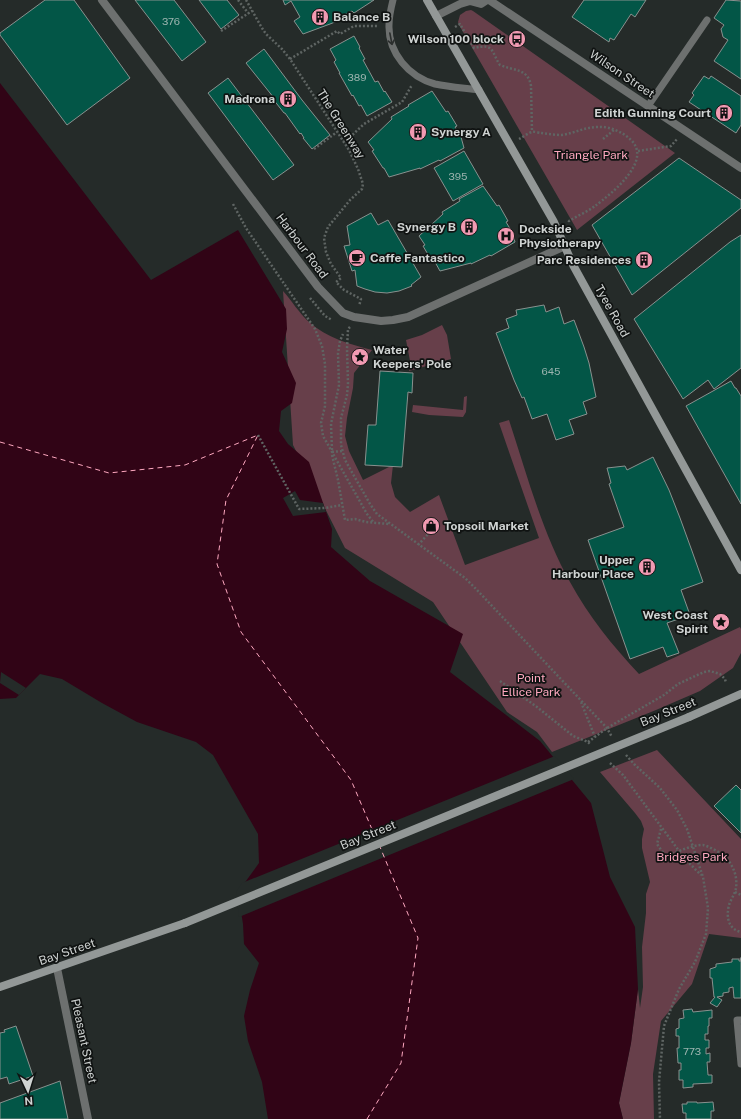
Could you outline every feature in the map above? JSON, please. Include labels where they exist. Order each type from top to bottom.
[{"type":"main road","name":"Tyee Road","points":[[427,0],[554,222],[573,265],[741,570]]},
{"type":"main road","name":"Bay Street","points":[[0,987],[185,923],[689,716],[740,693]]},
{"type":"street","name":"Harbour Road","points":[[102,0],[318,287],[343,313],[354,317],[380,321],[408,317],[565,246]]},
{"type":"street","name":"Wilson Street","points":[[436,16],[460,4],[470,1],[481,4],[488,0],[741,168]]},
{"type":"street","name":"Pleasant Street","points":[[57,968],[88,1119]]},
{"type":"lane","points":[[393,0],[389,26],[393,47],[397,56],[409,70],[426,81],[436,84],[479,90]]},
{"type":"lane","points":[[648,106],[707,20]]},
{"type":"lane","points":[[741,1020],[738,1020],[741,1064]]},
{"type":"path","points":[[238,0],[248,13]]},
{"type":"path","name":"The Greenway","points":[[246,0],[266,34],[290,59],[337,132],[358,169],[363,184],[362,189],[350,200],[328,227],[324,238],[326,252],[331,264],[341,278],[336,282],[344,290],[361,299],[360,302]]},
{"type":"path","points":[[221,32],[252,11]]},
{"type":"path","points":[[445,32],[460,24],[474,48],[482,46],[492,49],[500,65],[522,71],[527,76],[532,86],[532,132]]},
{"type":"path","points":[[290,59],[337,30],[340,34],[354,26],[389,26]]},
{"type":"path","points":[[343,142],[364,124],[402,102],[417,76]]},
{"type":"path","points":[[510,144],[532,132],[562,135],[587,127],[599,126],[628,136],[634,143],[638,151],[636,161],[629,175],[620,184],[595,206],[569,221],[564,214],[554,222]]},
{"type":"path","points":[[603,139],[614,130]]},
{"type":"path","points":[[638,151],[671,146],[684,131]]},
{"type":"path","points":[[314,149],[337,132]]},
{"type":"path","points":[[233,204],[246,228],[315,329],[322,346],[325,364],[325,406],[321,423],[323,436],[367,514],[374,523]]},
{"type":"path","points":[[348,329],[347,395],[341,418],[340,429],[342,450],[345,460],[370,504],[377,514],[389,524],[465,578],[606,728],[615,741]]},
{"type":"path","points":[[343,334],[338,353],[339,385],[331,424],[332,452],[344,520],[355,519],[366,522],[389,524]]},
{"type":"path","points":[[258,435],[299,509],[342,506]]},
{"type":"path","points":[[332,452],[342,450]]},
{"type":"path","points":[[418,545],[432,530]]},
{"type":"path","points":[[588,742],[606,728],[664,695],[678,684],[704,672],[710,671],[720,674],[725,679],[726,683]]},
{"type":"path","points":[[500,681],[537,707],[573,736],[588,742],[593,746]]},
{"type":"path","points":[[580,700],[595,737]]},
{"type":"path","points":[[624,753],[660,788],[676,810],[687,829],[703,877],[708,908],[706,934],[695,962],[679,989],[664,1026],[659,1082],[660,1119]]},
{"type":"path","points":[[608,761],[623,775],[678,851],[703,877]]},
{"type":"path","points":[[661,828],[657,844],[664,854],[667,855],[692,847],[704,845],[724,856],[731,864],[735,873],[736,882],[735,892],[729,904],[728,921],[731,927],[736,931],[741,932]]},
{"type":"path","points":[[736,882],[741,881]]},
{"type":"path","points":[[735,892],[741,895]]},
{"type":"green space","name":"Triangle Park","points":[[471,10],[675,153],[577,230],[459,25],[458,22],[460,15]]},
{"type":"green space","name":"Point Ellice Park","points":[[283,291],[302,315],[316,328],[339,340],[372,350],[354,373],[345,436],[349,451],[363,480],[393,465],[391,483],[395,497],[410,512],[439,495],[465,565],[539,538],[499,423],[509,420],[543,523],[560,563],[577,595],[593,619],[629,663],[639,674],[740,627],[741,653],[733,668],[700,691],[552,752],[537,732],[507,712],[433,602],[345,548],[293,445]]},
{"type":"green space","points":[[442,325],[447,335],[451,359],[409,371],[410,361],[406,340],[422,335]]},
{"type":"green space","points":[[467,396],[466,412],[463,417],[429,415],[412,412],[413,405],[463,410],[464,397]]},
{"type":"green space","name":"Bridges Park","points":[[657,750],[741,839],[741,938],[709,934],[692,984],[661,1021],[653,1074],[654,1119],[623,1119],[619,1103],[631,1043],[638,989],[640,1008],[643,987],[642,947],[646,913],[646,894],[650,882],[642,848],[644,829],[641,821],[600,772]]},
{"type":"shaded area","points":[[0,83],[151,280],[238,230],[286,309],[287,329],[282,352],[296,383],[292,403],[281,411],[279,431],[288,444],[309,462],[332,529],[331,547],[370,581],[463,634],[450,672],[540,741],[591,803],[610,877],[635,927],[638,989],[631,1043],[619,1103],[623,1119],[268,1119],[262,1082],[248,1041],[244,1016],[250,990],[259,963],[244,944],[243,924],[238,892],[259,863],[258,834],[213,755],[196,742],[137,722],[62,679],[40,674],[16,698],[0,699]]},
{"type":"pier","points":[[295,491],[300,500],[323,503],[326,512],[293,516],[283,498]]},
{"type":"pier","points":[[1,672],[26,688],[19,695],[0,683]]},
{"type":"pier","points":[[555,756],[574,779],[239,917],[236,892],[242,883]]},
{"type":"building","points":[[45,0],[74,0],[130,78],[67,125],[0,35],[0,33]]},
{"type":"building","points":[[135,0],[174,0],[206,42],[182,61]]},
{"type":"building","points":[[199,0],[227,0],[239,15],[221,29]]},
{"type":"building","name":"Balance B","points":[[283,0],[374,0],[354,13],[352,11],[338,18],[340,20],[303,34],[294,21],[300,17],[291,1],[285,5]]},
{"type":"building","points":[[584,0],[646,0],[635,17],[631,14],[614,40],[610,38],[609,42],[572,17]]},
{"type":"building","points":[[726,0],[741,1],[741,79],[714,61],[728,40],[723,37],[721,29],[724,25],[714,18]]},
{"type":"building","points":[[354,36],[365,59],[363,60],[375,82],[378,81],[392,102],[367,116],[361,105],[359,106],[353,95],[352,96],[339,73],[334,62],[336,60],[330,49]]},
{"type":"building","name":"Madrona","points":[[264,49],[330,135],[312,149],[246,63]]},
{"type":"building","name":"Edith Gunning Court","points":[[704,76],[709,79],[711,76],[741,96],[741,125],[736,133],[689,102],[694,95],[692,93]]},
{"type":"building","points":[[228,78],[294,165],[273,180],[208,93]]},
{"type":"building","name":"Synergy A","points":[[432,91],[446,112],[448,111],[457,126],[455,127],[461,137],[464,148],[440,161],[439,160],[420,169],[389,177],[372,151],[374,150],[368,142],[392,119],[391,117]]},
{"type":"building","points":[[464,151],[483,184],[453,201],[434,168]]},
{"type":"building","name":"Parc Residences","points":[[679,158],[741,200],[741,208],[632,295],[592,225]]},
{"type":"building","name":"Synergy B","points":[[483,186],[497,206],[499,205],[508,221],[506,222],[512,232],[515,242],[491,256],[490,255],[471,264],[440,271],[435,262],[433,263],[419,236],[443,214],[442,212],[460,201],[459,199]]},
{"type":"building","points":[[371,213],[378,225],[388,220],[421,277],[411,285],[412,286],[399,291],[387,293],[375,292],[357,286],[355,270],[352,271],[344,246],[350,245],[347,226]]},
{"type":"building","points":[[741,235],[741,368],[714,389],[708,380],[683,399],[634,319],[730,242]]},
{"type":"building","points":[[544,305],[546,312],[559,307],[564,324],[574,320],[589,363],[596,397],[583,402],[587,414],[569,420],[574,434],[556,440],[547,414],[532,419],[524,397],[522,398],[514,380],[496,333],[509,328],[506,319],[517,315],[516,310]]},
{"type":"building","points":[[380,371],[413,373],[412,393],[408,392],[402,467],[365,465],[368,425],[376,425]]},
{"type":"building","points":[[731,381],[741,396],[741,504],[686,406]]},
{"type":"building","name":"Upper Harbour Place","points":[[653,457],[669,490],[703,582],[681,590],[690,615],[667,623],[679,653],[667,657],[663,647],[630,659],[588,540],[624,527],[609,484],[611,483],[607,468],[625,466],[627,470]]},
{"type":"building","points":[[736,785],[741,790],[741,833],[714,806]]},
{"type":"building","points":[[732,959],[739,959],[739,961],[741,961],[741,998],[734,998],[733,987],[729,988],[729,992],[723,993],[723,996],[717,997],[722,1000],[717,1007],[710,1003],[715,997],[712,978],[710,978],[710,969],[716,967],[716,964],[732,962]]},
{"type":"building","points":[[692,1009],[693,1012],[712,1010],[712,1018],[709,1018],[708,1034],[705,1034],[705,1040],[709,1040],[709,1048],[706,1048],[706,1054],[710,1053],[710,1062],[707,1062],[708,1075],[712,1075],[712,1083],[693,1084],[693,1087],[683,1088],[683,1080],[679,1080],[681,1063],[678,1063],[677,1048],[679,1048],[679,1036],[676,1036],[676,1029],[679,1028],[679,1019],[684,1018],[683,1010]]},
{"type":"building","points":[[16,1026],[33,1076],[9,1084],[7,1077],[0,1079],[0,1033]]},
{"type":"building","points":[[60,1081],[68,1119],[0,1119],[0,1103]]},
{"type":"building","points":[[687,1102],[713,1102],[714,1111],[711,1111],[711,1119],[686,1119],[686,1113],[683,1113],[682,1104],[687,1104]]},
{"type":"ferry route","points":[[0,442],[109,473],[185,465],[258,435],[226,500],[217,564],[241,632],[351,780],[377,841]]},
{"type":"ferry route","points":[[367,1119],[401,1063],[418,938],[380,847]]},
{"type":"place","name":"Balance B","points":[[320,17]]},
{"type":"place","name":"Wilson 100 block","points":[[517,39]]},
{"type":"place","name":"Madrona","points":[[288,99]]},
{"type":"place","name":"Edith Gunning Court","points":[[724,113]]},
{"type":"place","name":"Synergy A","points":[[418,132]]},
{"type":"place","name":"Synergy B","points":[[469,227]]},
{"type":"place","name":"Dockside Physiotherapy","points":[[506,236]]},
{"type":"place","name":"Caffe Fantastico","points":[[357,258]]},
{"type":"place","name":"Parc Residences","points":[[644,260]]},
{"type":"place","name":"Water Keepers' Pole","points":[[360,357]]},
{"type":"place","name":"Topsoil Market","points":[[431,526]]},
{"type":"place","name":"Upper Harbour Place","points":[[647,567]]},
{"type":"place","name":"West Coast Spirit","points":[[721,622]]}]
